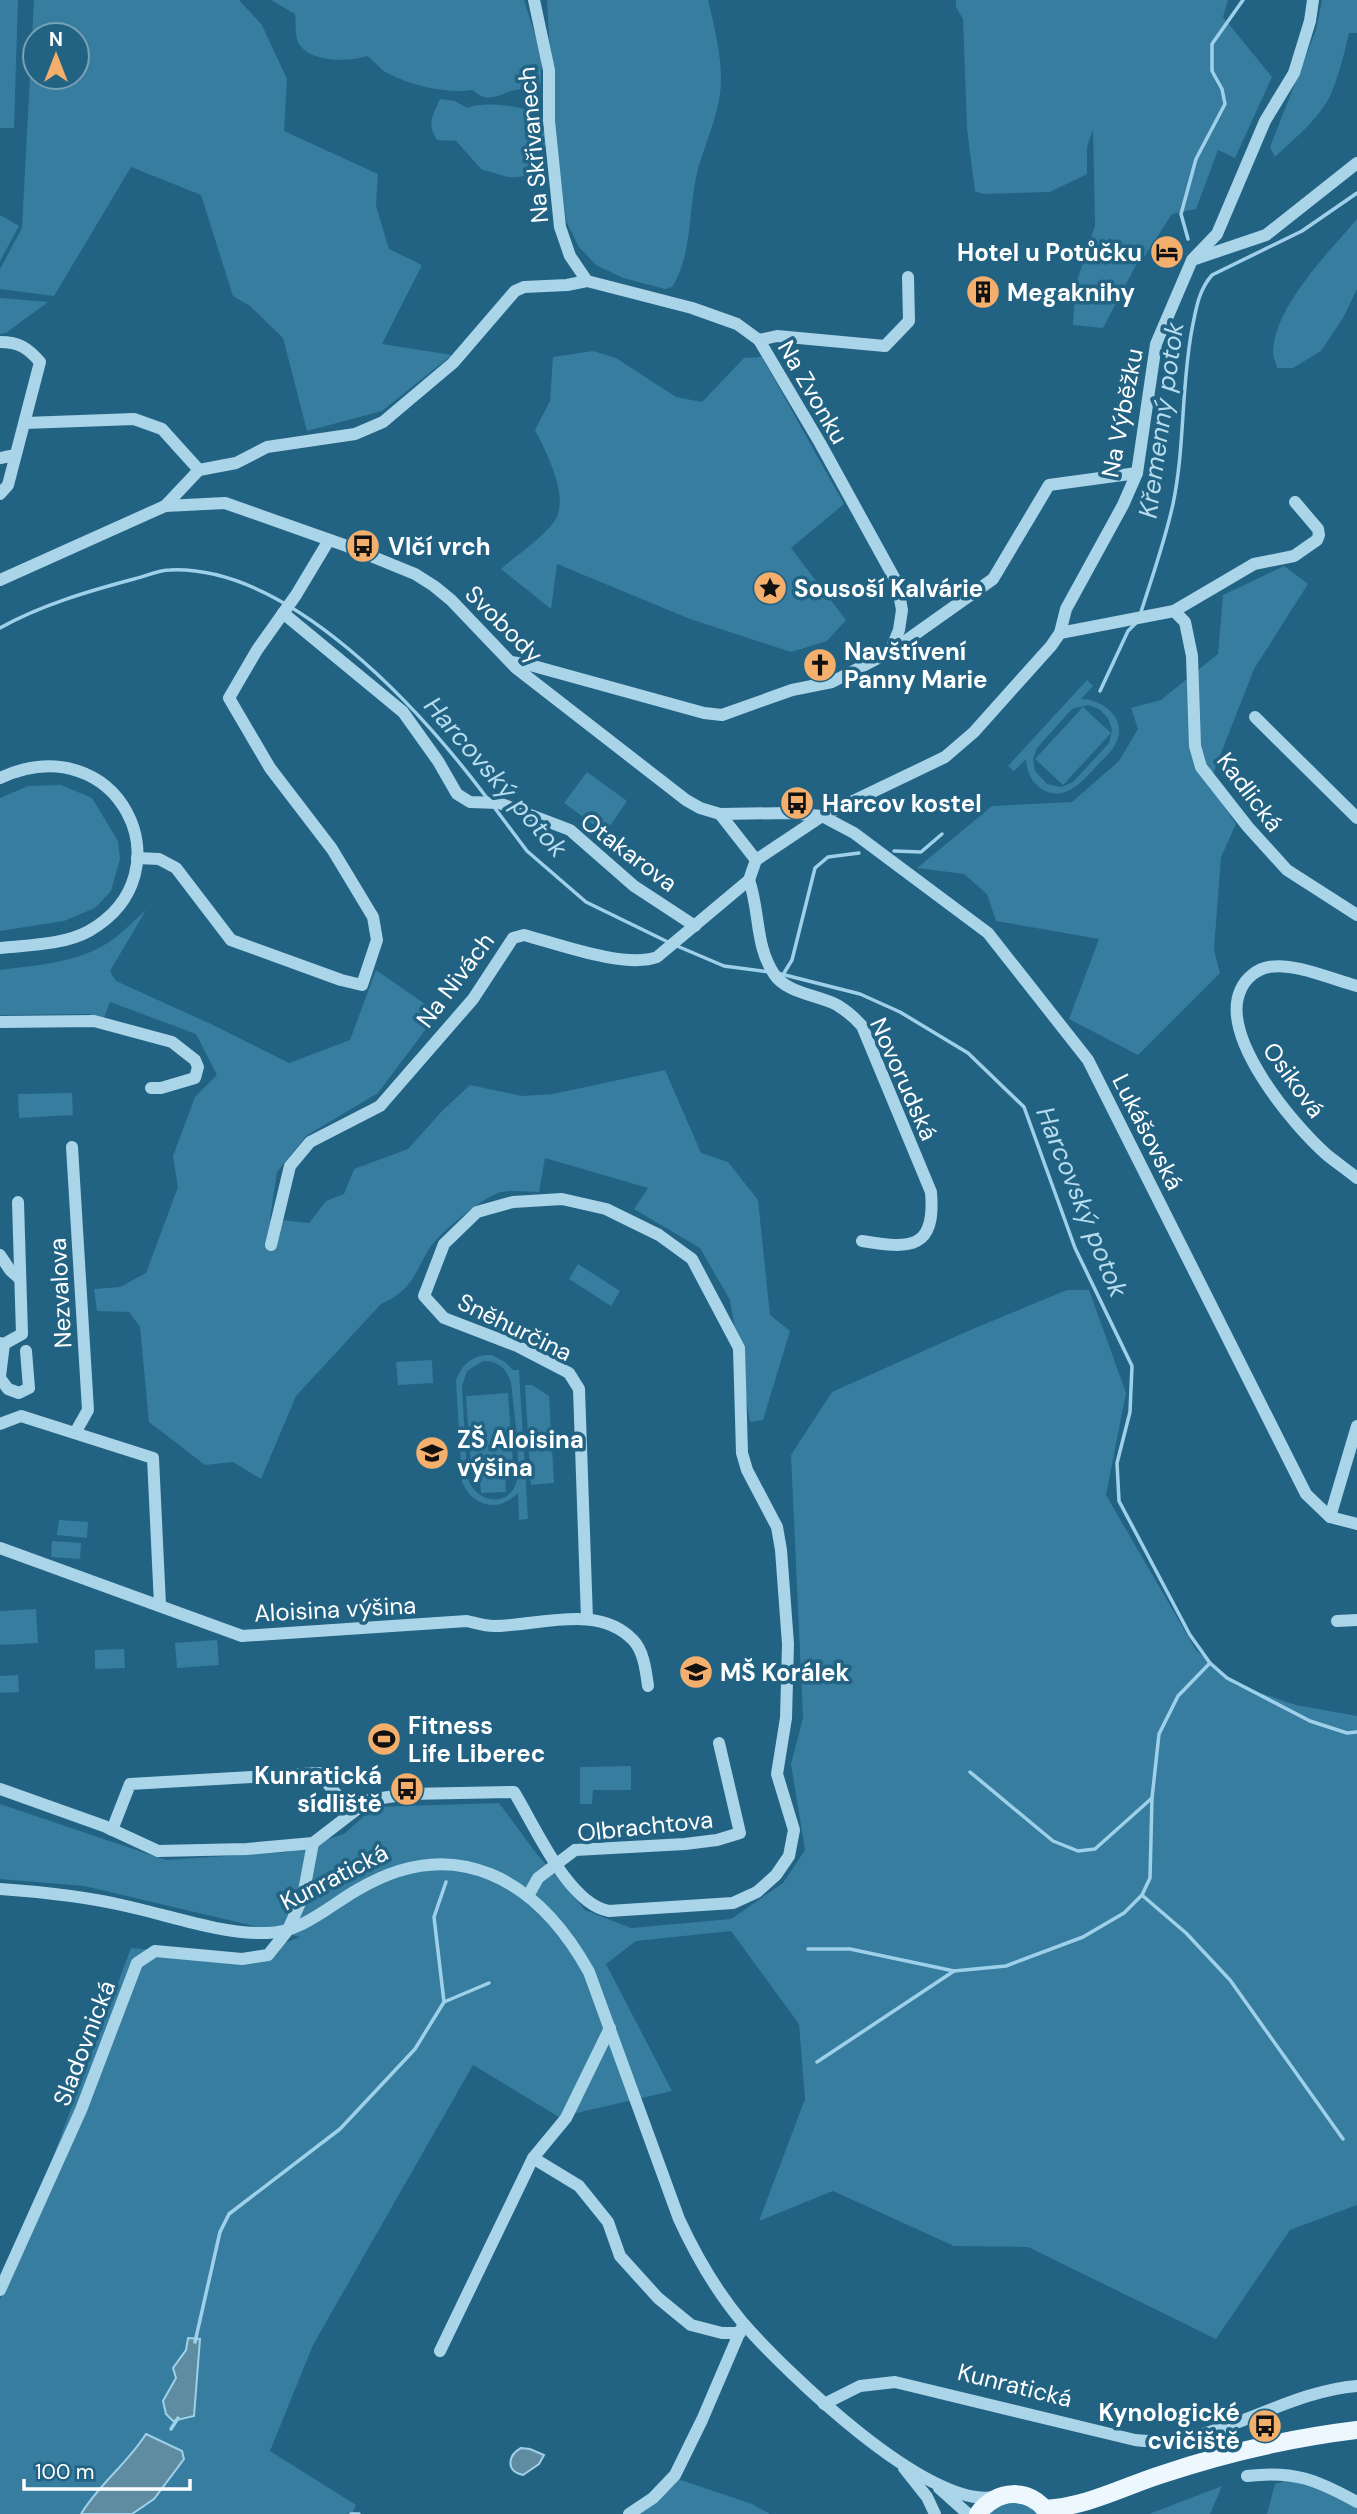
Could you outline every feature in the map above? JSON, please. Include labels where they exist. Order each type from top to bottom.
[{"type":"main road","name":"Kunratická","points":[[997,2497],[1019,2494],[1034,2499],[1046,2512],[1103,2498],[1160,2475],[1226,2455],[1281,2442],[1357,2430]]},
{"type":"main road","points":[[978,2514],[983,2506],[997,2497]]},
{"type":"main road","name":"Kunratická","points":[[1081,2514],[1103,2498]]},
{"type":"street","name":"Na Skřivanech","points":[[534,0],[549,71],[549,121],[560,227],[570,256],[587,281]]},
{"type":"street","name":"Na Výběžku","points":[[822,816],[945,757],[974,732],[1060,633],[1066,609],[1124,505],[1137,473],[1156,344],[1192,260],[1217,234],[1265,121],[1294,73],[1310,22],[1313,0]]},
{"type":"street","points":[[1192,260],[1266,235],[1357,163]]},
{"type":"street","name":"Na Zvonku","points":[[890,652],[899,629],[902,610],[897,583],[820,443],[759,340],[777,336],[885,346],[909,321],[908,277]]},
{"type":"street","points":[[164,506],[200,470],[236,463],[267,447],[355,434],[383,422],[453,363],[514,290],[524,287],[587,281],[692,308],[737,324],[759,340]]},
{"type":"street","points":[[0,342],[13,342],[27,347],[40,362],[8,485],[0,494]]},
{"type":"street","points":[[25,423],[134,419],[162,429],[200,470]]},
{"type":"street","points":[[0,458],[15,455]]},
{"type":"street","points":[[511,662],[704,713],[722,715],[792,690],[832,682],[890,652],[993,579],[1049,485],[1137,473]]},
{"type":"street","points":[[1060,633],[1174,611],[1254,564],[1294,556],[1317,540],[1320,534],[1295,502]]},
{"type":"street","name":"Svobody","points":[[0,580],[164,506],[225,503],[415,574],[452,600],[511,662],[540,688],[700,808],[720,814],[788,813],[822,816]]},
{"type":"street","points":[[137,858],[159,859],[176,869],[231,940],[362,985],[377,940],[373,917],[332,849],[271,768],[229,698],[329,540]]},
{"type":"street","name":"Otakarova","points":[[285,611],[403,712],[439,761],[457,794],[470,802],[499,803],[570,830],[634,886],[695,926]]},
{"type":"street","name":"Kadlická","points":[[1174,611],[1185,622],[1192,656],[1195,746],[1201,767],[1248,827],[1287,870],[1357,915]]},
{"type":"street","points":[[1255,717],[1357,818]]},
{"type":"street","points":[[0,778],[24,768],[51,765],[65,767],[94,778],[117,797],[129,814],[136,835],[137,858],[128,892],[112,912],[90,931],[57,941],[0,948]]},
{"type":"street","name":"Svobody","points":[[720,814],[757,860]]},
{"type":"street","points":[[749,880],[757,860],[822,816]]},
{"type":"street","name":"Lukášovská","points":[[822,816],[854,833],[988,933],[1088,1060],[1307,1494],[1330,1517]]},
{"type":"street","name":"Na Nivách","points":[[271,1245],[290,1166],[310,1142],[380,1106],[473,999],[513,938],[524,935],[625,960],[649,960],[657,957],[749,880]]},
{"type":"street","name":"Novorudská","points":[[749,880],[755,896],[760,940],[775,977],[796,990],[835,1004],[852,1015],[862,1026],[931,1192],[933,1215],[926,1234],[913,1244],[892,1246],[862,1241]]},
{"type":"street","name":"Osiková","points":[[1357,986],[1290,968],[1268,967],[1244,982],[1238,995],[1236,1010],[1239,1033],[1264,1080],[1304,1131],[1327,1155],[1357,1178]]},
{"type":"street","points":[[0,1022],[94,1021],[172,1042],[195,1060],[198,1067],[195,1078],[162,1087],[151,1087]]},
{"type":"street","name":"Nezvalova","points":[[72,1147],[88,1410],[75,1433]]},
{"type":"street","name":"Sněhurčina","points":[[555,1865],[586,1901],[599,1909],[609,1911],[733,1903],[757,1892],[776,1875],[789,1856],[794,1830],[777,1774],[786,1718],[788,1644],[777,1527],[747,1471],[742,1453],[739,1348],[692,1259],[659,1235],[606,1209],[562,1199],[513,1202],[477,1212],[444,1244],[424,1296],[443,1318],[517,1346],[558,1367],[569,1373],[579,1389],[587,1619]]},
{"type":"street","name":"Nezvalova","points":[[18,1202],[22,1334],[2,1344],[0,1377],[8,1389],[19,1393],[29,1388],[26,1351]]},
{"type":"street","name":"Nezvalova","points":[[0,1255],[20,1279]]},
{"type":"street","points":[[0,1424],[21,1416],[153,1458],[160,1605]]},
{"type":"street","points":[[1357,1426],[1330,1517],[1357,1524]]},
{"type":"street","name":"Aloisina výšina","points":[[0,1548],[242,1636],[467,1621],[491,1626],[587,1619],[610,1623],[635,1641],[646,1667],[648,1686]]},
{"type":"street","points":[[1337,1621],[1357,1620]]},
{"type":"street","name":"Olbrachtova","points":[[313,1843],[369,1800],[408,1794],[514,1792],[555,1865],[575,1850],[587,1848],[716,1840],[740,1833],[719,1743]]},
{"type":"street","points":[[112,1830],[130,1784],[319,1773],[351,1812]]},
{"type":"street","points":[[0,1789],[112,1830],[158,1851],[247,1849],[313,1843],[303,1896],[288,1930]]},
{"type":"street","name":"Kunratická","points":[[0,1889],[79,1895],[222,1928],[261,1933],[288,1930],[312,1919],[373,1881],[409,1867],[428,1864],[473,1867],[500,1878],[528,1896],[559,1928],[589,1972],[679,2219],[697,2257],[741,2327],[824,2404],[894,2457],[931,2481],[968,2514]]},
{"type":"street","points":[[528,1896],[538,1878],[555,1865]]},
{"type":"street","name":"Sladovnická","points":[[0,2290],[81,2110],[137,1963],[155,1951],[242,1959],[268,1955],[288,1930]]},
{"type":"street","points":[[440,2351],[533,2158],[566,2118],[610,2028]]},
{"type":"street","points":[[533,2158],[579,2186],[608,2222],[620,2256],[658,2298],[691,2325],[722,2333],[741,2327]]},
{"type":"street","points":[[629,2514],[653,2498],[675,2475],[741,2327]]},
{"type":"street","name":"Kunratická","points":[[824,2404],[860,2386],[895,2382],[1135,2440],[1164,2442],[1209,2432],[1288,2401],[1357,2386]]},
{"type":"street","points":[[894,2457],[927,2497],[935,2514]]},
{"type":"street","points":[[1247,2476],[1269,2473],[1307,2478],[1319,2481],[1357,2501]]},
{"type":"street","name":"Kunratická","points":[[931,2481],[966,2496],[997,2497]]},
{"type":"shaded area","points":[[0,0],[18,0],[14,128],[0,128]]},
{"type":"shaded area","points":[[34,0],[239,0],[262,25],[287,79],[284,131],[378,174],[376,206],[389,249],[422,265],[382,344],[452,355],[382,411],[307,431],[283,338],[250,306],[233,296],[201,195],[131,167],[54,296],[0,289],[0,269],[22,228],[29,91],[91,91],[91,21],[33,21]]},
{"type":"shaded area","points":[[271,0],[524,0],[542,57],[540,91],[522,89],[485,97],[473,90],[442,90],[408,82],[386,72],[367,56],[340,60],[310,54],[298,42],[295,14]]},
{"type":"shaded area","points":[[547,0],[708,0],[721,69],[720,91],[716,115],[694,187],[684,260],[672,287],[665,289],[623,278],[596,265],[579,247],[566,221],[553,111]]},
{"type":"shaded area","points":[[956,0],[1228,0],[1223,17],[1272,77],[1235,158],[1218,150],[1196,209],[1172,214],[1142,260],[1146,246],[1103,328],[1073,325],[1075,287],[1095,226],[1093,129],[1087,147],[1087,174],[1050,192],[982,194],[975,191],[967,129],[963,19],[956,7]]},
{"type":"shaded area","points":[[1322,0],[1357,0],[1357,33],[1349,33],[1336,81],[1325,105],[1305,129],[1275,157],[1270,147],[1316,30]]},
{"type":"shaded area","points":[[440,99],[455,101],[467,108],[496,105],[520,108],[540,116],[546,121],[546,141],[537,167],[521,176],[502,176],[482,170],[456,141],[437,140],[431,124]]},
{"type":"shaded area","points":[[0,215],[19,226],[0,261]]},
{"type":"shaded area","points":[[1357,219],[1357,289],[1343,318],[1321,351],[1293,368],[1277,368],[1273,352],[1283,317],[1305,281]]},
{"type":"shaded area","points":[[0,298],[48,302],[6,333],[0,334]]},
{"type":"shaded area","points":[[593,351],[616,358],[676,397],[702,402],[744,358],[762,357],[844,504],[791,548],[846,620],[827,641],[791,652],[690,619],[557,564],[551,609],[501,569],[543,534],[559,512],[560,501],[555,475],[535,430],[550,401],[553,357]]},
{"type":"shaded area","points":[[1284,566],[1308,584],[1254,669],[1209,784],[1236,824],[1221,857],[1214,950],[1220,973],[1138,1055],[1069,1019],[1099,939],[996,921],[987,894],[964,874],[917,868],[992,806],[1072,802],[1119,761],[1138,729],[1131,708],[1161,700],[1218,654],[1223,595]]},
{"type":"shaded area","points":[[1087,680],[1093,686],[1081,699],[1106,707],[1116,719],[1119,736],[1115,745],[1082,781],[1069,790],[1055,794],[1039,787],[1030,775],[1026,759],[1014,771],[1008,766]],"holes":[[[1088,705],[1099,709],[1108,718],[1112,730],[1109,743],[1073,782],[1061,787],[1047,784],[1035,771],[1033,759],[1037,748],[1072,709]]]},
{"type":"shaded area","points":[[1083,707],[1111,733],[1063,785],[1035,759]]},
{"type":"shaded area","points":[[587,772],[627,801],[605,833],[564,803]]},
{"type":"shaded area","points":[[61,785],[92,798],[118,841],[120,859],[111,891],[95,908],[64,921],[0,931],[0,798],[28,786]]},
{"type":"shaded area","points":[[146,910],[110,971],[116,981],[289,1063],[350,1040],[376,970],[438,1013],[378,1093],[306,1136],[277,1172],[270,1219],[309,1223],[326,1201],[344,1194],[354,1169],[408,1149],[470,1085],[522,1096],[553,1094],[665,1070],[701,1153],[728,1162],[758,1200],[770,1315],[790,1331],[763,1420],[750,1422],[730,1300],[700,1248],[634,1209],[648,1188],[545,1158],[539,1192],[501,1192],[462,1216],[434,1242],[405,1288],[381,1304],[296,1396],[261,1479],[233,1462],[205,1465],[149,1422],[140,1327],[129,1312],[97,1311],[94,1289],[120,1287],[146,1273],[178,1187],[173,1156],[195,1097],[217,1075],[196,1034],[110,1002],[104,1018],[89,1014],[0,1015],[0,970],[57,962],[84,955],[114,938]]},
{"type":"shaded area","points":[[72,1093],[73,1115],[19,1118],[18,1094]]},
{"type":"shaded area","points":[[578,1264],[620,1291],[611,1306],[569,1279]]},
{"type":"shaded area","points":[[1067,1290],[1089,1290],[1126,1393],[1106,1495],[1196,1650],[1236,1685],[1296,1705],[1357,1716],[1357,2205],[1290,2230],[1216,2339],[1028,2247],[954,2246],[833,2191],[759,2221],[805,2099],[799,2024],[731,1931],[636,1941],[606,1964],[672,2091],[559,2117],[473,2065],[313,2345],[270,2451],[356,2505],[352,2514],[132,2514],[154,2499],[182,2451],[147,2435],[81,2514],[0,2514],[0,2299],[131,1948],[242,1959],[300,1937],[84,1886],[0,1879],[0,1804],[166,1860],[288,1852],[344,1834],[374,1807],[499,1803],[536,1853],[585,1910],[631,1928],[731,1919],[783,1883],[805,1850],[791,1764],[803,1718],[791,1455],[832,1392]],"holes":[[[200,2339],[194,2416],[173,2421],[163,2401],[176,2378],[174,2368],[186,2350]]]},
{"type":"shaded area","points":[[492,1355],[513,1370],[519,1370],[528,1519],[519,1520],[518,1493],[502,1503],[487,1504],[473,1497],[462,1482],[456,1381],[469,1361],[479,1356]],"holes":[[[483,1361],[504,1369],[509,1378],[518,1449],[517,1480],[513,1490],[500,1499],[484,1497],[476,1492],[467,1475],[462,1386],[467,1371]]]},
{"type":"shaded area","points":[[432,1360],[433,1383],[398,1385],[396,1362]]},
{"type":"shaded area","points":[[525,1385],[532,1385],[549,1396],[554,1483],[531,1485]]},
{"type":"shaded area","points":[[508,1393],[513,1464],[471,1467],[466,1396]]},
{"type":"shaded area","points":[[505,1469],[506,1492],[481,1493],[479,1470]]},
{"type":"shaded area","points":[[59,1520],[88,1522],[87,1538],[57,1535]]},
{"type":"shaded area","points":[[52,1541],[81,1543],[80,1559],[51,1557]]},
{"type":"shaded area","points":[[36,1609],[38,1643],[0,1645],[0,1611]]},
{"type":"shaded area","points":[[217,1640],[219,1665],[177,1668],[175,1643]]},
{"type":"shaded area","points":[[124,1649],[125,1668],[95,1669],[95,1650]]},
{"type":"shaded area","points":[[18,1675],[19,1692],[0,1693],[0,1676]]},
{"type":"shaded area","points":[[631,1766],[631,1790],[593,1790],[592,1804],[580,1804],[580,1767]]},
{"type":"shaded area","points":[[188,2338],[200,2339],[194,2416],[173,2421],[166,2414],[163,2401],[176,2378],[173,2368],[186,2350]]},
{"type":"shaded area","points":[[146,2434],[182,2451],[184,2459],[154,2499],[132,2514],[81,2514],[96,2493]]},
{"type":"shaded area","points":[[521,2448],[544,2455],[539,2464],[523,2475],[513,2470],[510,2463],[513,2455]]},
{"type":"shaded area","points":[[678,2479],[752,2504],[770,2514],[637,2514]]},
{"type":"shaded area","points":[[1288,2480],[1315,2487],[1357,2508],[1357,2514],[1267,2514],[1275,2484]]},
{"type":"shaded area","points":[[1222,2486],[1210,2514],[1149,2514]]},
{"type":"shaded area","points":[[1018,2502],[1038,2514],[988,2514],[1003,2504]]},
{"type":"waterway","name":"Křemenný potok","points":[[1188,239],[1181,214],[1196,159],[1225,104],[1222,89],[1212,71],[1212,44],[1243,0]]},
{"type":"waterway","name":"Křemenný potok","points":[[1141,612],[1173,504],[1189,351],[1196,308],[1204,288],[1212,275],[1302,231],[1357,193]]},
{"type":"waterway","name":"Harcovský potok","points":[[0,628],[65,599],[170,570],[215,575],[261,591],[305,616],[389,685],[459,762],[487,798]]},
{"type":"waterway","name":"Křemenný potok","points":[[1100,691],[1128,631],[1136,623]]},
{"type":"waterway","name":"Harcovský potok","points":[[494,807],[527,851],[586,902],[670,943]]},
{"type":"waterway","name":"Křemenný potok","points":[[894,851],[921,852],[942,834]]},
{"type":"waterway","name":"Křemenný potok","points":[[784,973],[792,960],[815,868],[828,857],[859,853]]},
{"type":"waterway","name":"Harcovský potok","points":[[677,946],[724,966],[770,972]]},
{"type":"waterway","name":"Harcovský potok","points":[[777,973],[860,994],[900,1012],[968,1053],[1024,1107],[1075,1248],[1132,1366],[1130,1412],[1117,1463],[1119,1501],[1190,1635],[1210,1663],[1227,1678],[1310,1721],[1347,1733],[1357,1732]]},
{"type":"waterway","points":[[817,2062],[954,1971],[1006,1966],[1083,1937],[1124,1913],[1142,1895],[1150,1878],[1152,1798],[1159,1734],[1178,1696],[1210,1663]]},
{"type":"waterway","points":[[970,1772],[1053,1841],[1078,1851],[1095,1849],[1152,1798]]},
{"type":"waterway","points":[[195,2342],[220,2232],[229,2214],[340,2129],[415,2049],[444,2002],[434,1917],[446,1882]]},
{"type":"waterway","points":[[1143,1896],[1186,1933],[1230,1980],[1343,2139]]},
{"type":"waterway","points":[[808,1949],[850,1949],[954,1971]]},
{"type":"waterway","points":[[444,2002],[489,1983]]},
{"type":"waterway","points":[[171,2429],[178,2418]]},
{"type":"waterway","points":[[351,2514],[359,2514]]},
{"type":"place","name":"Hotel u Potůčku","points":[[1167,252]]},
{"type":"place","name":"Megaknihy","points":[[983,292]]},
{"type":"place","name":"Vlčí vrch","points":[[363,546]]},
{"type":"place","name":"Sousoší Kalvárie","points":[[770,588]]},
{"type":"place","name":"Navštívení Panny Marie","points":[[820,665]]},
{"type":"place","name":"Harcov kostel","points":[[797,803]]},
{"type":"place","name":"ZŠ Aloisina výšina","points":[[432,1453]]},
{"type":"place","name":"MŠ Korálek","points":[[696,1672]]},
{"type":"place","name":"Fitness Life Liberec","points":[[384,1739]]},
{"type":"place","name":"Kunratická sídliště","points":[[407,1789]]},
{"type":"place","name":"Kynologické cvičiště","points":[[1265,2426]]}]
